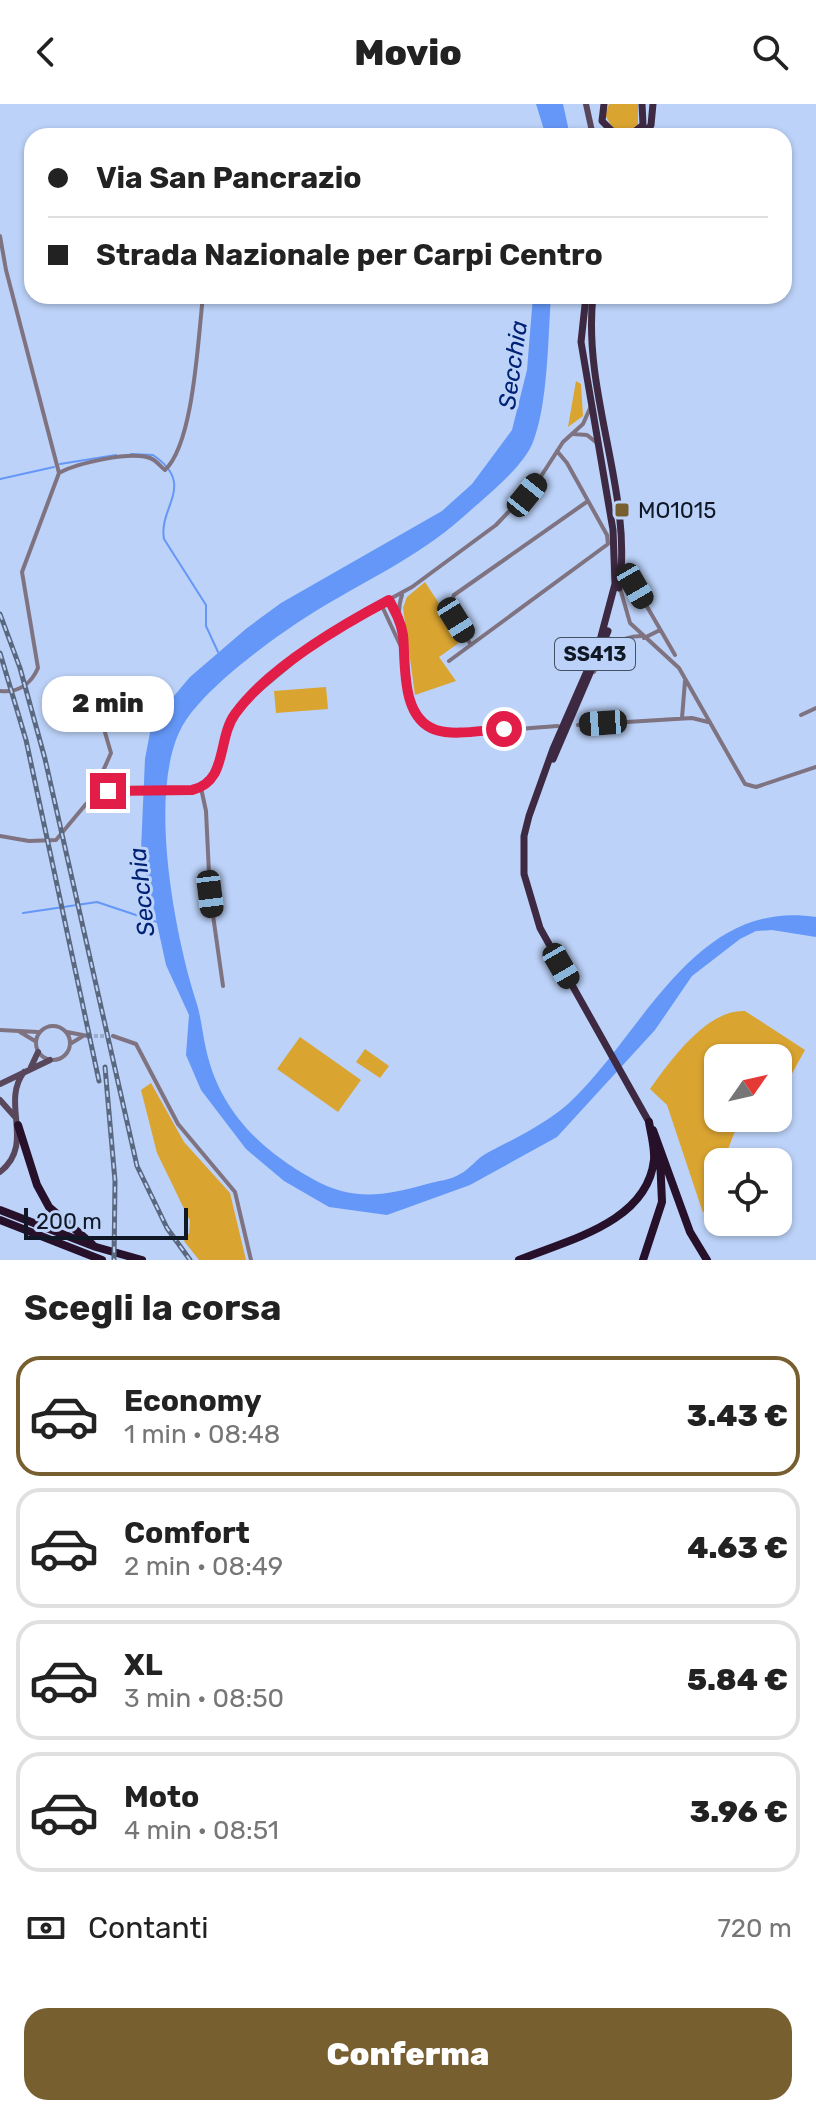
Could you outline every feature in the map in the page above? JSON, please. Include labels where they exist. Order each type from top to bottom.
[{"type":"highway","name":"SS413","points":[[649,1122],[663,1149],[681,1211],[707,1260]]},
{"type":"highway","name":"SS413","points":[[519,1260],[595,1229],[635,1201],[646,1186],[654,1163],[649,1122]]},
{"type":"highway","name":"SS413","points":[[643,1260],[655,1228],[664,1186],[663,1166],[649,1122]]},
{"type":"highway","points":[[18,1125],[37,1185],[49,1207],[96,1247]]},
{"type":"highway","points":[[0,1210],[96,1247],[142,1260]]},
{"type":"highway","points":[[0,1222],[102,1260]]},
{"type":"main road","points":[[603,128],[604,104]]},
{"type":"main road","points":[[649,128],[653,104]]},
{"type":"main road","points":[[639,128],[643,125],[644,106]]},
{"type":"main road","points":[[602,118],[610,128]]},
{"type":"main road","name":"SS413","points":[[585,304],[581,342],[613,530],[615,584],[599,644],[529,816],[523,858],[529,899],[547,942],[649,1122]]},
{"type":"main road","name":"SS413","points":[[546,772],[593,674],[607,636],[620,582],[620,529],[589,345],[592,304]]},
{"type":"street","points":[[586,104],[591,128]]},
{"type":"street","points":[[596,104],[602,118]]},
{"type":"street","points":[[0,236],[3,271],[59,473],[22,572],[38,668],[23,686],[11,692],[0,691]]},
{"type":"street","points":[[59,473],[78,464],[139,457],[153,460],[165,470],[170,465],[186,432],[202,304]]},
{"type":"street","points":[[0,836],[29,841],[56,840],[96,796],[128,788],[201,788],[216,775],[226,732],[241,706],[331,631],[402,593],[451,560],[513,509],[570,434],[583,424],[592,404]]},
{"type":"street","points":[[570,434],[587,435],[600,447]]},
{"type":"street","points":[[449,661],[606,547],[608,538],[557,451]]},
{"type":"street","points":[[471,645],[452,613],[450,603],[454,595],[588,501]]},
{"type":"street","points":[[627,572],[675,655]]},
{"type":"street","points":[[620,582],[625,613],[643,637],[665,653],[684,676],[741,779],[750,787],[816,767]]},
{"type":"street","points":[[402,593],[399,620],[413,707],[432,728],[451,731],[558,726]]},
{"type":"street","points":[[389,600],[399,620]]},
{"type":"street","points":[[381,604],[403,652]]},
{"type":"street","points":[[593,674],[611,647],[627,637],[643,637],[660,630]]},
{"type":"street","points":[[682,718],[684,676]]},
{"type":"street","points":[[92,688],[111,753],[95,789],[96,796]]},
{"type":"street","points":[[801,715],[816,708]]},
{"type":"street","points":[[578,725],[682,718],[703,719],[713,726]]},
{"type":"street","points":[[201,788],[206,811],[210,894],[223,986]]},
{"type":"street","points":[[0,1030],[39,1032],[53,1025],[85,1036],[70,1044]]},
{"type":"street","points":[[18,1031],[35,1041]]},
{"type":"street","points":[[39,1032],[35,1041],[38,1052],[50,1060]]},
{"type":"street","points":[[0,1084],[66,1055],[70,1044],[67,1032]]},
{"type":"street","points":[[113,1036],[136,1044],[187,1137],[235,1192],[251,1260]]},
{"type":"street","points":[[0,1172],[17,1150],[14,1094],[38,1052]]},
{"type":"street","points":[[0,1100],[11,1111],[18,1125]]},
{"type":"shaded area","points":[[609,104],[638,104],[638,125],[634,128],[613,128],[605,115]]},
{"type":"shaded area","points":[[576,381],[581,384],[583,416],[568,427]]},
{"type":"shaded area","points":[[425,582],[463,640],[439,657],[456,681],[415,695],[403,608],[407,597]]},
{"type":"shaded area","points":[[326,687],[328,709],[276,713],[274,691]]},
{"type":"shaded area","points":[[745,1011],[805,1050],[792,1074],[792,1044],[704,1044],[704,1132],[735,1132],[728,1148],[704,1148],[703,1213],[667,1105],[650,1089],[691,1039],[717,1018]]},
{"type":"shaded area","points":[[300,1037],[361,1080],[338,1112],[277,1069]]},
{"type":"shaded area","points":[[365,1049],[389,1066],[380,1078],[356,1062]]},
{"type":"shaded area","points":[[151,1083],[184,1142],[230,1193],[246,1260],[199,1260],[184,1241],[189,1233],[190,1221],[157,1153],[141,1090]]},
{"type":"water","points":[[536,104],[563,104],[568,128],[544,128]]},
{"type":"water","points":[[532,304],[550,304],[542,409],[533,442],[521,462],[492,492],[427,545],[311,614],[244,662],[197,706],[186,720],[174,747],[167,780],[165,817],[172,897],[206,1049],[221,1090],[231,1109],[258,1140],[292,1167],[326,1186],[355,1194],[382,1194],[448,1179],[464,1172],[487,1153],[539,1125],[568,1104],[674,978],[703,950],[736,928],[773,917],[816,917],[816,937],[772,930],[756,931],[740,939],[692,976],[655,1030],[557,1137],[470,1185],[387,1215],[329,1207],[284,1181],[246,1149],[201,1090],[186,1055],[189,1015],[166,965],[141,850],[145,759],[152,722],[190,677],[247,628],[281,603],[442,511],[472,484],[512,430],[527,370]]},
{"type":"waterway","points":[[131,454],[153,455],[172,476],[173,496],[166,517],[164,539],[206,605],[206,626],[218,652]]},
{"type":"waterway","points":[[60,464],[116,455]]},
{"type":"waterway","points":[[0,479],[54,467]]},
{"type":"waterway","name":"Secchia","points":[[23,913],[97,902],[157,922]]},
{"type":"tunnel","points":[[88,1036],[113,1036]]},
{"type":"railway","points":[[0,614],[20,668],[45,759],[137,1166],[167,1228],[190,1260]]},
{"type":"railway","points":[[0,653],[26,740],[99,1081]]},
{"type":"railway","points":[[105,1067],[115,1181],[114,1260]]},
{"type":"place","name":"MO1015","points":[[622,510]]},
{"type":"route","points":[[108,791],[128,788],[192,790],[211,782],[216,775],[226,732],[241,706],[331,631],[389,600],[399,620],[408,689],[418,717],[438,731],[504,729]]}]
